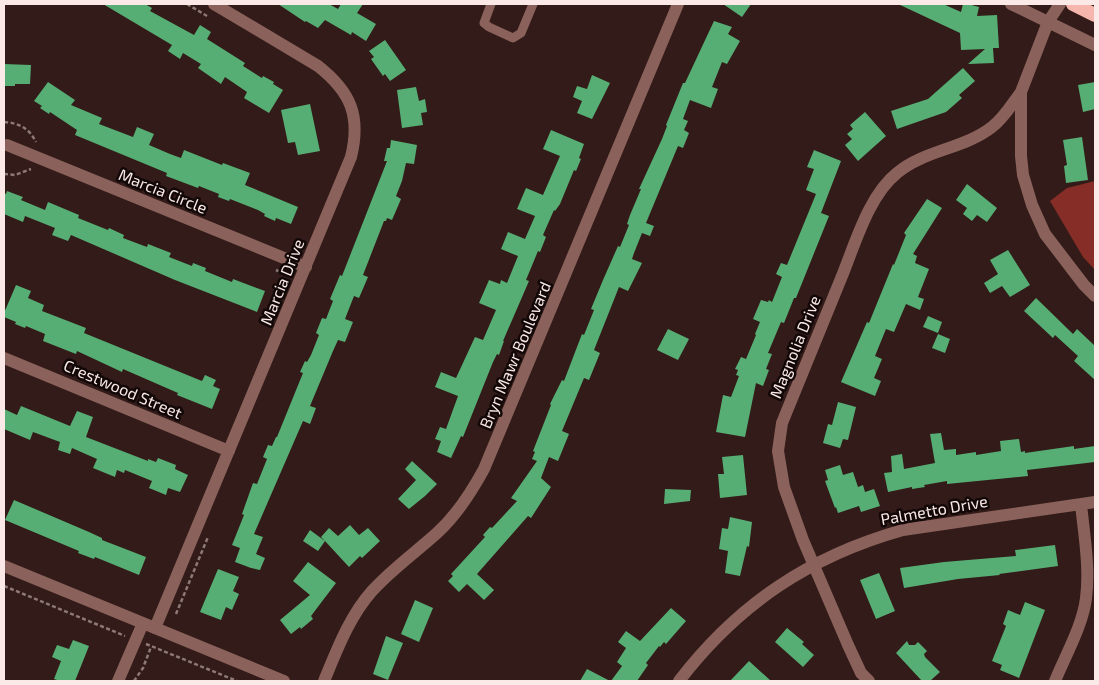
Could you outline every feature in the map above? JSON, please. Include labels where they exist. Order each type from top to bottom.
[{"type":"highway","points":[[1073,4],[1095,15]]},
{"type":"street","name":"Marcia Drive","points":[[155,628],[351,158],[356,130],[349,100],[341,87],[330,76],[318,66],[214,4]]},
{"type":"street","name":"Bryn Mawr Boulevard","points":[[324,681],[343,635],[364,601],[387,576],[439,531],[465,500],[484,468],[678,4]]},
{"type":"street","points":[[1011,4],[1095,45]]},
{"type":"street","points":[[1060,4],[1048,22],[1021,92],[1021,156],[1023,175],[1032,205],[1045,234],[1084,285],[1095,296]]},
{"type":"street","name":"Magnolia Drive","points":[[868,681],[861,673],[848,645],[784,488],[778,451],[782,423],[863,225],[882,189],[896,173],[929,155],[970,140],[991,127],[1000,119],[1021,92]]},
{"type":"street","name":"Marcia Circle","points":[[7,145],[306,268]]},
{"type":"street","name":"Crestwood Street","points":[[4,358],[229,451]]},
{"type":"street","name":"Palmetto Drive","points":[[679,681],[719,634],[744,611],[781,583],[841,551],[879,536],[903,530],[1095,502]]},
{"type":"street","points":[[1055,681],[1086,599],[1087,571],[1081,504]]},
{"type":"street","points":[[4,566],[284,681]]},
{"type":"street","points":[[118,681],[143,623]]},
{"type":"lane","points":[[491,4],[484,23],[513,38],[521,33],[533,4]]},
{"type":"path","points":[[4,586],[237,681]]},
{"type":"path","points":[[134,681],[143,668],[152,646]]},
{"type":"shaded area","points":[[1095,181],[1095,270],[1083,257],[1050,201],[1067,188]]},
{"type":"building","points":[[103,4],[145,4],[152,8],[150,11],[194,35],[200,25],[211,32],[207,39],[245,63],[243,66],[262,78],[263,76],[274,82],[273,84],[283,90],[269,113],[244,98],[247,92],[225,77],[221,84],[198,68],[201,64],[183,53],[180,59],[168,51],[172,45]]},
{"type":"building","points":[[278,4],[329,4],[338,9],[341,4],[363,4],[357,13],[376,24],[366,41],[352,32],[351,35],[325,20],[318,28],[305,22]]},
{"type":"building","points":[[723,4],[751,4],[742,17]]},
{"type":"building","points":[[898,4],[943,4],[961,12],[963,4],[968,4],[979,7],[977,16],[997,15],[999,48],[993,48],[994,63],[968,64],[985,49],[961,50],[960,33]]},
{"type":"building","points":[[714,21],[732,27],[728,34],[740,41],[727,64],[722,62],[712,87],[718,89],[711,108],[690,100],[683,119],[688,121],[684,130],[689,133],[683,148],[678,146],[646,223],[654,226],[650,236],[642,233],[632,259],[642,263],[628,291],[619,287],[594,350],[600,353],[589,380],[584,378],[562,431],[569,434],[558,461],[549,457],[541,478],[551,487],[531,518],[528,516],[477,574],[494,590],[484,600],[467,584],[459,592],[448,581],[453,576],[451,574],[485,537],[483,535],[490,527],[492,528],[517,501],[511,498],[537,461],[532,459],[535,452],[533,451],[550,404],[562,380],[564,381],[582,334],[584,335],[594,310],[591,309],[629,225],[627,224],[641,189],[639,189],[662,139],[683,83],[685,83]]},
{"type":"building","points":[[385,40],[406,70],[390,81],[385,74],[383,76],[371,59],[374,57],[369,51]]},
{"type":"building","points":[[4,64],[31,65],[30,84],[4,86]]},
{"type":"building","points":[[963,68],[975,81],[959,95],[962,98],[946,112],[897,129],[891,111],[928,99]]},
{"type":"building","points":[[592,75],[610,83],[592,119],[577,113],[582,101],[573,97],[577,86],[587,89]]},
{"type":"building","points":[[48,82],[75,100],[71,105],[102,118],[99,124],[133,137],[137,127],[154,134],[149,145],[170,154],[181,158],[184,150],[222,165],[223,163],[250,173],[245,185],[298,207],[291,224],[276,218],[275,221],[264,216],[265,214],[258,210],[230,199],[229,201],[218,197],[219,194],[199,186],[198,188],[166,176],[167,173],[75,135],[77,130],[50,112],[49,114],[40,108],[42,106],[34,101]]},
{"type":"building","points":[[1095,82],[1095,109],[1083,112],[1078,85]]},
{"type":"building","points":[[416,87],[419,101],[425,99],[427,112],[421,113],[423,125],[402,128],[397,90]]},
{"type":"building","points":[[310,104],[320,151],[298,155],[295,142],[288,143],[281,110]]},
{"type":"building","points":[[865,112],[886,136],[858,161],[845,145],[852,139],[847,134],[853,129],[850,125]]},
{"type":"building","points":[[551,130],[584,144],[579,158],[581,159],[543,235],[546,237],[526,280],[529,281],[503,341],[499,355],[497,354],[493,362],[463,437],[461,436],[451,458],[437,452],[441,441],[435,439],[440,427],[446,429],[458,396],[435,387],[441,372],[456,378],[475,337],[483,340],[496,310],[479,303],[489,280],[500,284],[501,280],[507,283],[518,256],[501,249],[508,232],[525,239],[535,216],[517,209],[526,188],[543,195],[560,156],[543,149]]},
{"type":"building","points":[[1082,137],[1088,180],[1066,183],[1064,166],[1067,165],[1063,140]]},
{"type":"building","points":[[391,140],[417,145],[414,164],[406,163],[396,196],[401,199],[392,220],[387,218],[384,221],[363,275],[368,277],[359,298],[354,296],[345,319],[353,322],[345,342],[338,340],[310,406],[316,408],[310,424],[303,421],[254,534],[263,537],[256,554],[265,558],[260,570],[251,568],[235,562],[240,548],[232,545],[244,515],[242,514],[253,483],[257,484],[267,459],[263,457],[268,445],[272,446],[277,437],[303,373],[300,372],[305,361],[307,362],[311,355],[319,335],[316,333],[322,318],[326,319],[333,301],[330,299],[340,275],[342,276],[387,161],[384,161],[387,148],[390,148]]},
{"type":"building","points":[[814,150],[841,161],[821,213],[829,216],[796,298],[794,298],[784,323],[781,322],[768,353],[772,354],[766,369],[769,370],[763,386],[756,383],[745,437],[716,432],[723,395],[731,397],[739,376],[736,375],[738,370],[735,369],[741,357],[746,359],[756,335],[760,322],[753,319],[761,300],[772,302],[782,277],[776,274],[781,263],[787,265],[816,194],[806,190],[814,169],[807,167]]},
{"type":"building","points":[[967,184],[997,208],[987,222],[977,215],[972,221],[963,214],[967,208],[956,200]]},
{"type":"building","points":[[7,191],[23,197],[21,200],[45,210],[48,202],[79,215],[78,218],[124,235],[123,238],[147,247],[148,244],[171,253],[169,257],[192,266],[193,263],[206,268],[205,271],[232,282],[233,279],[265,291],[257,312],[175,280],[71,235],[68,241],[52,235],[55,228],[25,216],[23,222],[4,214],[4,193],[6,194]]},
{"type":"building","points":[[927,199],[942,208],[913,254],[917,256],[915,263],[929,269],[918,297],[924,299],[920,310],[906,304],[894,332],[886,329],[875,356],[882,359],[874,378],[881,381],[875,396],[841,382],[894,265],[906,235],[904,233]]},
{"type":"building","points":[[1008,250],[1030,285],[1010,297],[1002,286],[990,293],[984,283],[998,274],[990,260]]},
{"type":"building","points":[[16,285],[31,291],[28,298],[44,305],[42,311],[86,328],[84,333],[202,381],[205,375],[216,380],[213,386],[220,389],[212,409],[177,395],[178,393],[123,369],[122,372],[77,351],[76,354],[43,341],[45,334],[26,326],[25,328],[15,324],[16,322],[4,317],[4,313]]},
{"type":"building","points":[[1036,298],[1073,334],[1077,329],[1095,346],[1095,380],[1074,361],[1078,356],[1055,335],[1053,338],[1024,311]]},
{"type":"building","points":[[928,316],[942,322],[938,333],[923,327]]},
{"type":"building","points":[[668,329],[689,339],[678,360],[657,350]]},
{"type":"building","points":[[938,334],[950,339],[945,353],[932,348]]},
{"type":"building","points":[[838,402],[856,407],[848,440],[843,439],[840,448],[823,443],[828,424],[832,425]]},
{"type":"building","points":[[21,406],[70,426],[77,411],[93,417],[86,437],[148,461],[148,459],[156,462],[158,458],[176,465],[175,469],[188,475],[180,492],[168,488],[166,495],[149,488],[152,481],[125,470],[124,473],[117,470],[115,477],[93,468],[97,459],[72,448],[70,454],[58,450],[60,442],[33,432],[30,440],[4,429],[4,409],[17,415]]},
{"type":"building","points":[[941,433],[944,450],[956,449],[956,455],[976,452],[976,455],[1001,451],[1000,441],[1019,439],[1021,452],[1025,451],[1025,453],[1074,446],[1074,449],[1095,446],[1095,462],[1027,470],[1028,476],[947,484],[947,481],[924,485],[925,487],[912,489],[912,487],[888,492],[884,473],[892,472],[891,456],[902,454],[904,469],[935,463],[930,434]]},
{"type":"building","points":[[743,455],[747,495],[720,498],[718,474],[724,474],[722,457]]},
{"type":"building","points":[[412,461],[437,484],[409,509],[398,499],[416,480],[405,469]]},
{"type":"building","points":[[840,465],[843,475],[853,472],[858,487],[863,485],[865,492],[874,489],[880,506],[861,512],[859,506],[838,513],[825,481],[828,480],[825,470]]},
{"type":"building","points":[[665,489],[691,490],[690,501],[664,504]]},
{"type":"building","points":[[14,500],[89,532],[102,538],[102,540],[146,557],[139,575],[95,557],[94,559],[78,553],[79,551],[5,520]]},
{"type":"building","points":[[730,517],[752,522],[749,547],[747,546],[740,576],[725,573],[728,551],[719,549],[722,528],[728,529]]},
{"type":"building","points":[[350,525],[359,535],[368,528],[380,541],[349,567],[321,537],[329,528],[338,536]]},
{"type":"building","points":[[310,530],[325,541],[318,551],[303,541]]},
{"type":"building","points":[[1055,545],[1058,566],[904,588],[900,568],[1016,556],[1015,550]]},
{"type":"building","points":[[308,562],[336,583],[311,616],[313,619],[301,629],[300,627],[291,634],[280,620],[310,595],[293,581]]},
{"type":"building","points":[[218,569],[239,577],[233,591],[239,594],[232,610],[226,607],[221,620],[200,612]]},
{"type":"building","points":[[879,573],[895,611],[876,619],[860,580]]},
{"type":"building","points":[[415,600],[433,608],[419,642],[401,634]]},
{"type":"building","points":[[1025,602],[1045,610],[1019,678],[1000,670],[1002,665],[992,661],[1006,626],[1003,624],[1008,610],[1020,615]]},
{"type":"building","points":[[671,608],[686,621],[666,644],[664,642],[659,646],[646,663],[648,665],[637,681],[611,681],[622,666],[617,662],[626,648],[618,642],[626,631],[640,641]]},
{"type":"building","points":[[787,628],[804,642],[802,644],[814,655],[803,667],[775,642]]},
{"type":"building","points":[[386,636],[403,643],[388,680],[373,674]]},
{"type":"building","points":[[73,640],[89,646],[75,681],[54,679],[61,661],[52,657],[57,645],[69,649]]},
{"type":"building","points":[[907,641],[909,645],[915,645],[918,642],[927,651],[924,654],[925,657],[940,672],[930,681],[922,681],[896,653]]},
{"type":"building","points":[[749,661],[771,681],[730,681]]},
{"type":"building","points":[[587,669],[610,681],[580,681]]}]
